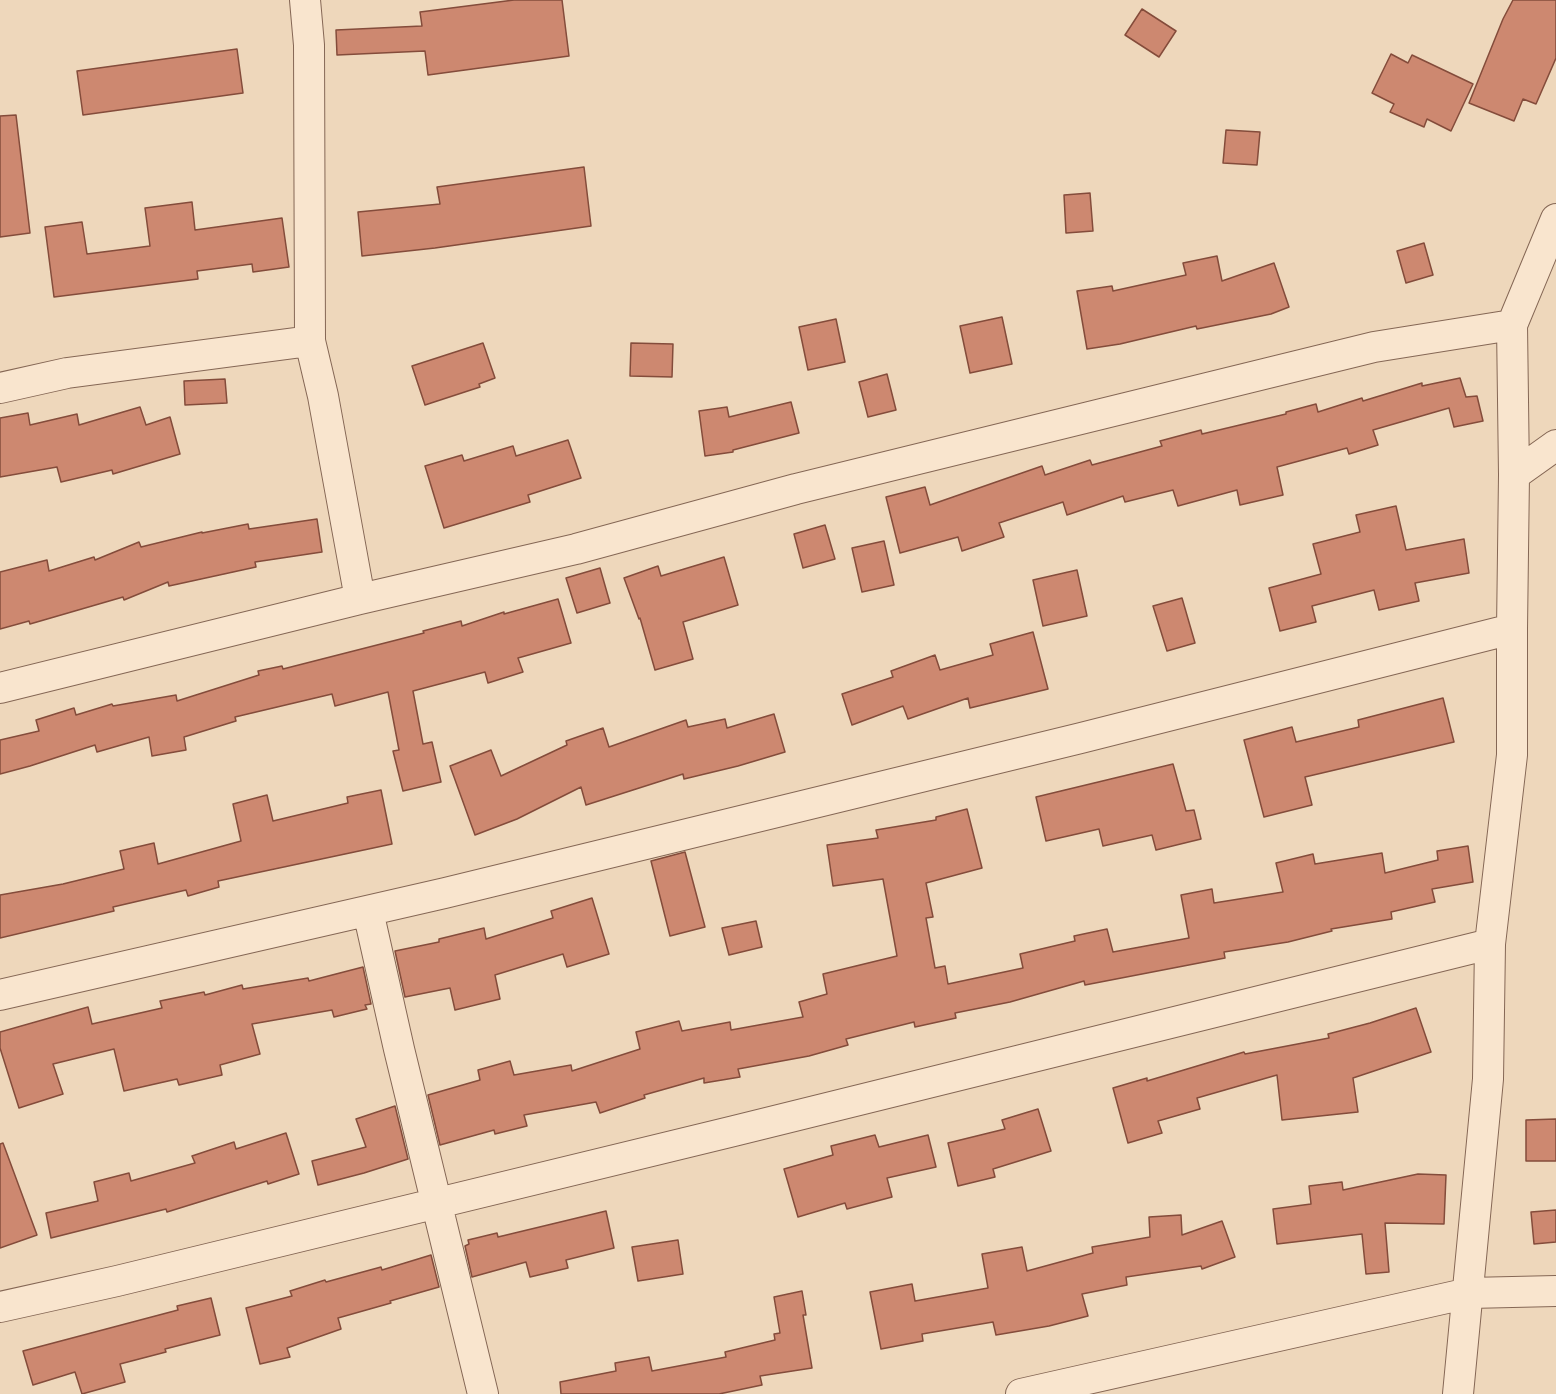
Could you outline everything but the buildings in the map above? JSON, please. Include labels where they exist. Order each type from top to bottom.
[{"type":"street","points":[[305,0],[309,45],[309,341],[323,396],[360,599]]},
{"type":"street","points":[[1458,1394],[1488,1079],[1490,944],[1512,754],[1514,475],[1512,325],[1556,219]]},
{"type":"street","points":[[0,688],[360,599],[576,549],[796,489],[1374,347],[1512,325]]},
{"type":"street","points":[[0,388],[67,374],[309,341]]},
{"type":"street","points":[[1514,475],[1556,445]]},
{"type":"street","points":[[0,995],[368,911],[1093,735],[1512,629]]},
{"type":"street","points":[[368,911],[399,1049],[483,1394]]},
{"type":"street","points":[[0,1307],[746,1128],[1490,944]]},
{"type":"street","points":[[1022,1394],[1469,1293],[1556,1291]]}]
